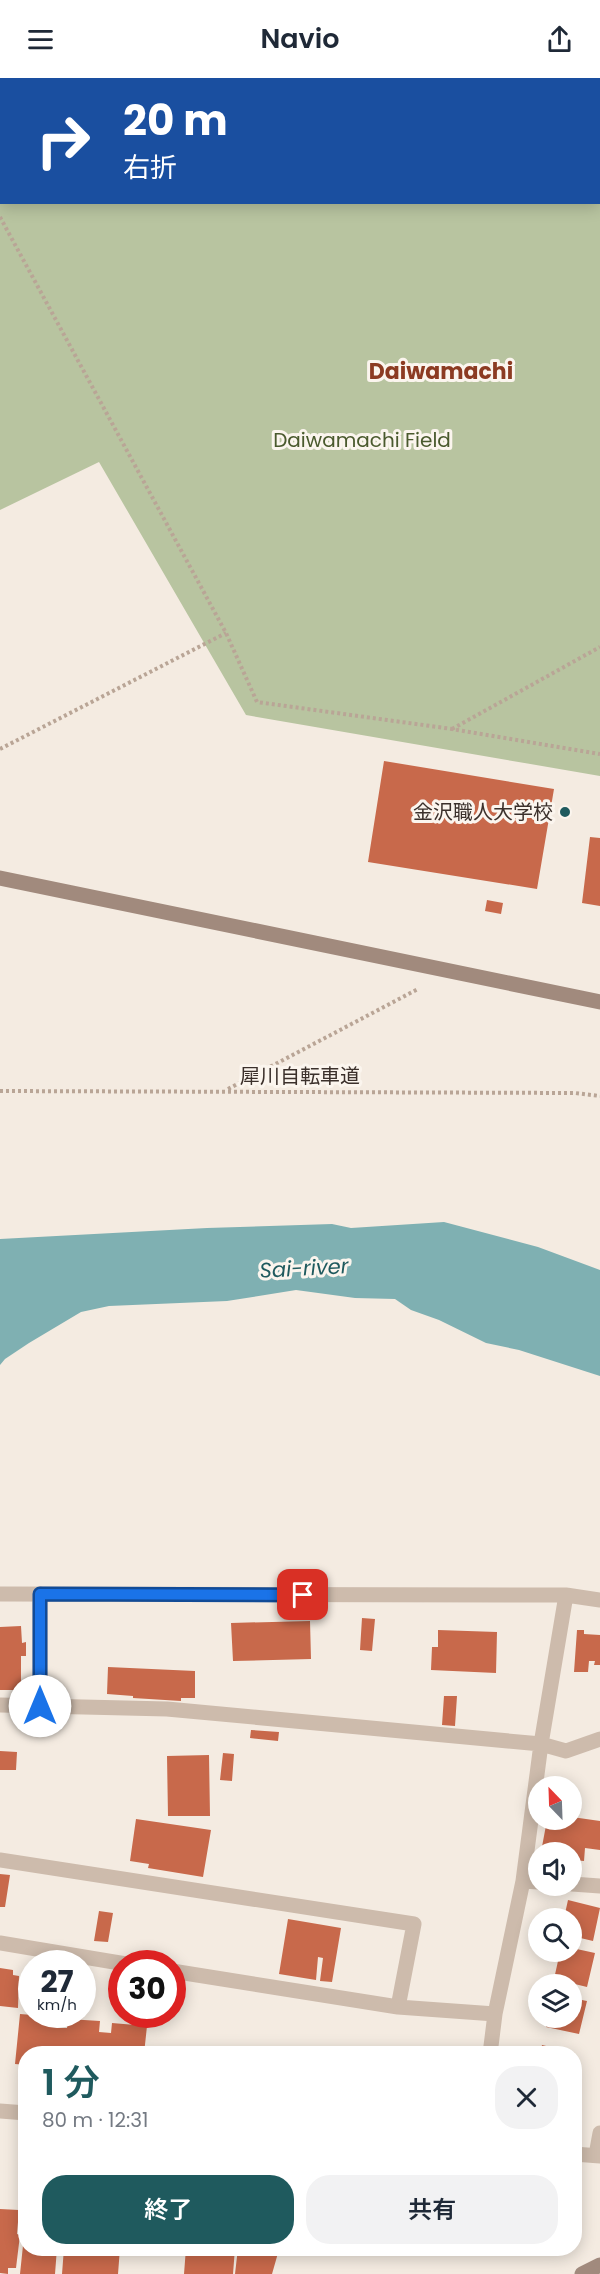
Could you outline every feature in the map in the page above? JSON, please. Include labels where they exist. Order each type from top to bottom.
[{"type":"street","points":[[0,878],[600,1002]]},
{"type":"street","points":[[0,1594],[566,1595],[600,1600]]},
{"type":"street","points":[[40,1594],[40,1706]]},
{"type":"street","points":[[534,1842],[541,1744],[566,1595]]},
{"type":"street","points":[[0,1705],[167,1709],[541,1744],[566,1751],[600,1739]]},
{"type":"street","points":[[0,1860],[414,1924],[398,2007]]},
{"type":"street","points":[[582,1885],[600,1886]]},
{"type":"street","points":[[491,2046],[495,2014],[528,1892]]},
{"type":"street","points":[[0,1943],[108,1961]]},
{"type":"street","points":[[186,1973],[398,2007],[495,2014]]},
{"type":"street","points":[[0,2111],[18,2112]]},
{"type":"street","points":[[582,2155],[598,2156],[600,2133]]},
{"type":"street","points":[[582,2274],[600,2265]]},
{"type":"path","points":[[0,217],[226,633],[257,702],[452,729],[600,754]]},
{"type":"path","points":[[0,749],[226,633]]},
{"type":"path","points":[[452,729],[600,647]]},
{"type":"path","points":[[225,1091],[453,971]]},
{"type":"path","name":"犀川自転車道","points":[[0,1091],[575,1093],[600,1096]]},
{"type":"green space","name":"Daiwamachi Field","points":[[0,204],[600,204],[600,776],[246,715],[99,462],[0,510]]},
{"type":"water","name":"Sai-river","points":[[444,1222],[538,1247],[600,1270],[600,1376],[519,1350],[486,1343],[439,1320],[411,1310],[395,1299],[355,1298],[296,1290],[227,1301],[109,1306],[81,1312],[29,1343],[0,1365],[0,1239],[207,1228],[332,1224],[351,1228]]},
{"type":"building","points":[[384,761],[554,789],[537,889],[368,862]]},
{"type":"building","points":[[590,837],[600,838],[600,906],[582,903]]},
{"type":"building","points":[[487,900],[503,903],[501,914],[485,911]]},
{"type":"building","points":[[362,1618],[375,1619],[372,1651],[360,1650]]},
{"type":"building","points":[[310,1621],[311,1659],[233,1661],[231,1623]]},
{"type":"building","points":[[21,1626],[22,1643],[26,1642],[26,1656],[21,1656],[21,1690],[0,1690],[0,1627]]},
{"type":"building","points":[[438,1630],[497,1632],[496,1673],[431,1670],[432,1647],[438,1647]]},
{"type":"building","points":[[577,1630],[584,1630],[584,1634],[600,1635],[600,1665],[594,1665],[595,1661],[589,1661],[588,1672],[574,1672]]},
{"type":"building","points":[[108,1667],[195,1671],[195,1698],[181,1698],[181,1701],[107,1694]]},
{"type":"building","points":[[444,1696],[457,1696],[455,1726],[442,1725]]},
{"type":"building","points":[[251,1730],[279,1732],[278,1741],[250,1738]]},
{"type":"building","points":[[0,1751],[17,1752],[16,1770],[0,1770]]},
{"type":"building","points":[[223,1753],[234,1754],[232,1781],[220,1780]]},
{"type":"building","points":[[209,1755],[210,1816],[168,1816],[167,1756]]},
{"type":"building","points":[[582,1818],[600,1821],[600,1850],[585,1848],[584,1861],[582,1861],[582,1842],[543,1842],[545,1830],[582,1830]]},
{"type":"building","points":[[136,1819],[211,1830],[203,1877],[148,1868],[149,1864],[130,1861]]},
{"type":"building","points":[[0,1874],[10,1875],[5,1907],[0,1907]]},
{"type":"building","points":[[568,1900],[600,1908],[593,1941],[582,1938],[582,1908],[566,1908]]},
{"type":"building","points":[[99,1911],[113,1913],[108,1942],[94,1941]]},
{"type":"building","points":[[288,1919],[341,1928],[332,1982],[320,1981],[323,1958],[318,1957],[316,1980],[279,1974]]},
{"type":"building","points":[[582,1950],[595,1953],[587,1987],[582,1986],[582,1974],[555,1974],[558,1962],[582,1962]]},
{"type":"building","points":[[0,1968],[13,1970],[13,1975],[18,1976],[18,2008],[0,2006]]},
{"type":"building","points":[[582,2000],[587,2001],[582,2022]]},
{"type":"building","points":[[96,2021],[100,2021],[99,2032],[111,2033],[112,2028],[147,2028],[145,2046],[18,2046],[18,2064],[15,2064],[19,2028],[96,2028]]},
{"type":"building","points":[[551,2028],[580,2028],[579,2034]]},
{"type":"building","points":[[0,2209],[18,2210],[16,2268],[8,2268],[8,2274],[0,2273]]},
{"type":"building","points":[[22,2256],[56,2256],[55,2274],[20,2274]]},
{"type":"building","points":[[63,2256],[119,2256],[118,2274],[62,2274]]},
{"type":"building","points":[[185,2256],[234,2256],[233,2274],[184,2274]]},
{"type":"building","points":[[237,2256],[277,2256],[272,2274],[235,2274]]},
{"type":"place","name":"金沢職人大学校","points":[[565,812]]},
{"type":"district","name":"Daiwamachi","points":[[441,371]]},
{"type":"route","points":[[40,1706],[40,1594],[303,1595]]}]
